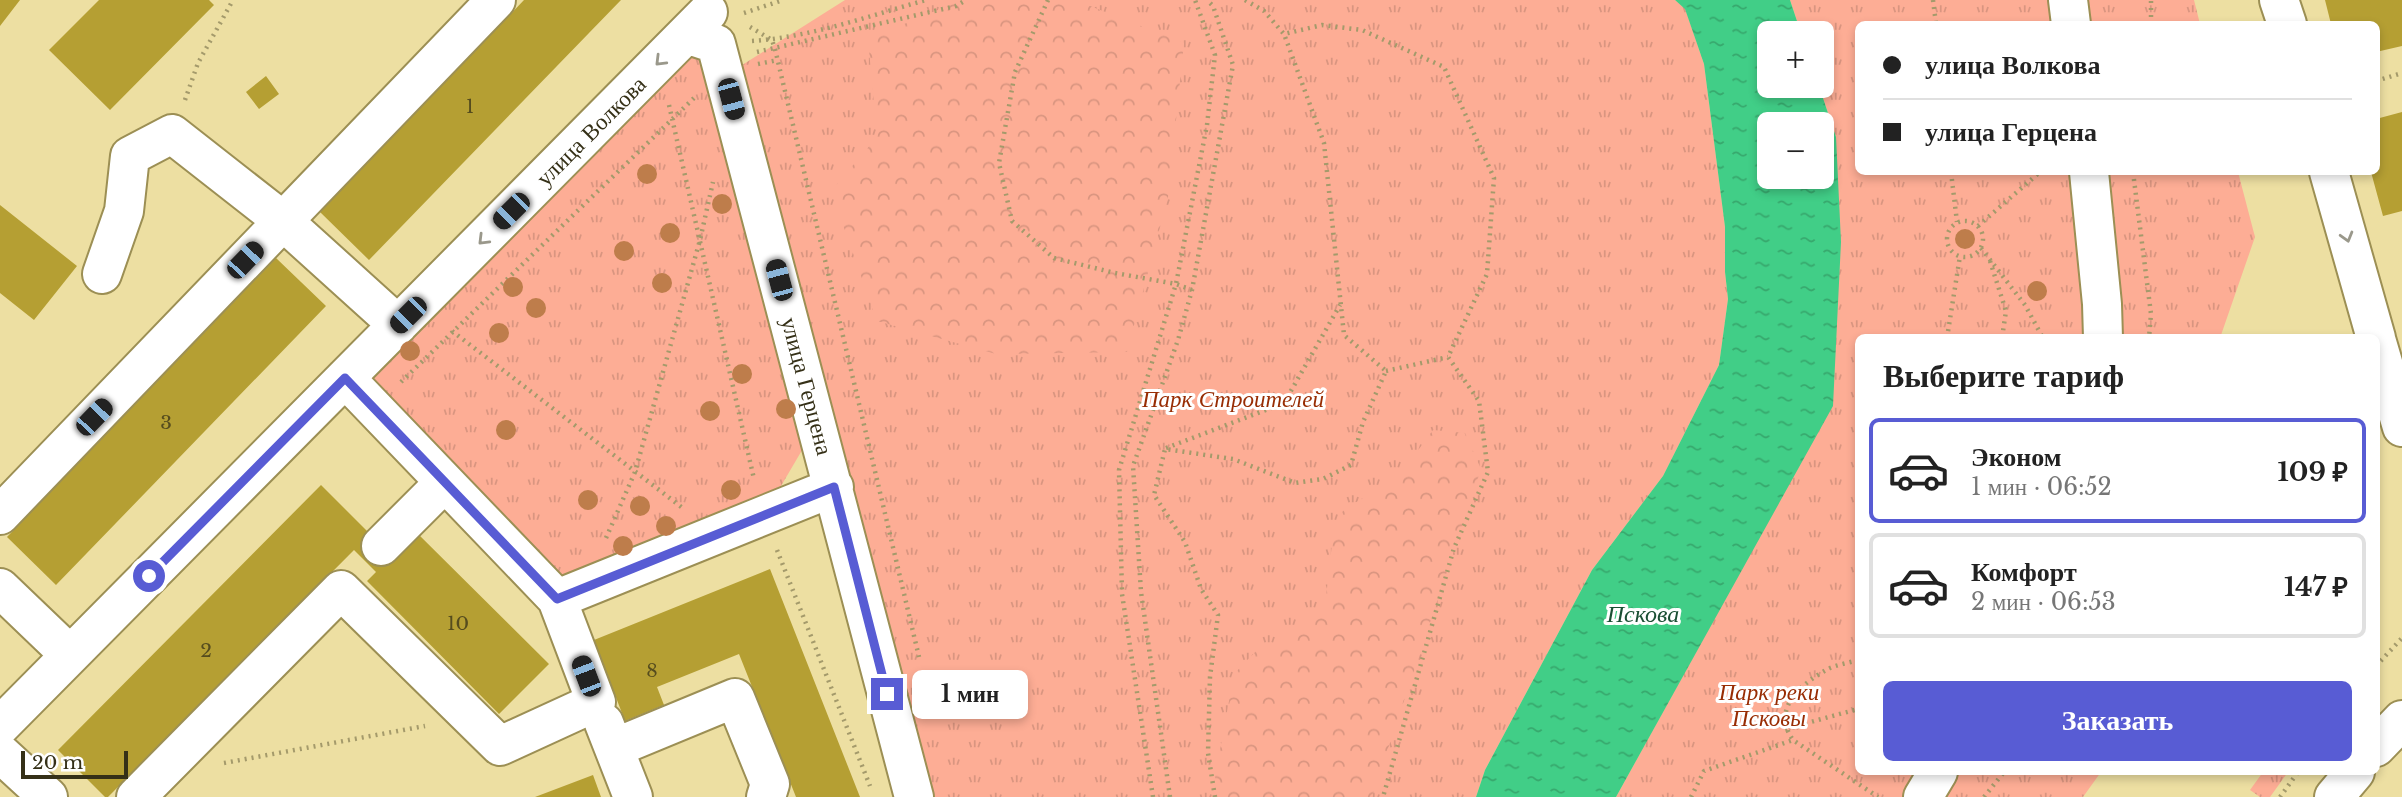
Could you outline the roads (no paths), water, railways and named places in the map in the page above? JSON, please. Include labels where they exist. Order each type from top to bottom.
[{"type":"street","points":[[0,514],[496,0]]},
{"type":"street","points":[[2068,0],[2071,21]]},
{"type":"street","points":[[2279,0],[2286,21]]},
{"type":"street","name":"улица Волкова","points":[[0,726],[659,61],[721,32]]},
{"type":"street","name":"улица Герцена","points":[[721,32],[914,797]]},
{"type":"street","points":[[103,274],[124,211],[130,156],[172,134],[408,315]]},
{"type":"street","points":[[2089,175],[2103,334]]},
{"type":"street","points":[[2330,175],[2375,334]]},
{"type":"street","points":[[2380,353],[2402,427]]},
{"type":"street","points":[[345,378],[444,483],[570,593],[596,702],[633,797]]},
{"type":"street","points":[[136,797],[444,483]]},
{"type":"street","points":[[570,593],[834,487]]},
{"type":"street","points":[[0,588],[70,655]]},
{"type":"street","points":[[341,590],[500,746],[596,702]]},
{"type":"street","points":[[614,748],[735,698],[769,784],[766,797]]},
{"type":"street","points":[[2380,743],[2402,720]]},
{"type":"street","points":[[0,753],[48,797]]},
{"type":"street","points":[[1923,797],[1936,775]]},
{"type":"street","points":[[2334,797],[2352,775]]},
{"type":"water","name":"Пскова","points":[[1675,0],[1790,0],[1797,21],[1757,21],[1757,98],[1823,98],[1828,112],[1757,112],[1757,189],[1834,189],[1834,131],[1841,242],[1833,406],[1616,797],[1476,797],[1485,770],[1592,570],[1663,476],[1719,365],[1728,299],[1725,227],[1704,64],[1685,9]]},
{"type":"park label","name":"Парк Строителей","points":[[1233,399]]},
{"type":"park label","name":"Парк реки Псковы","points":[[1769,705]]}]
